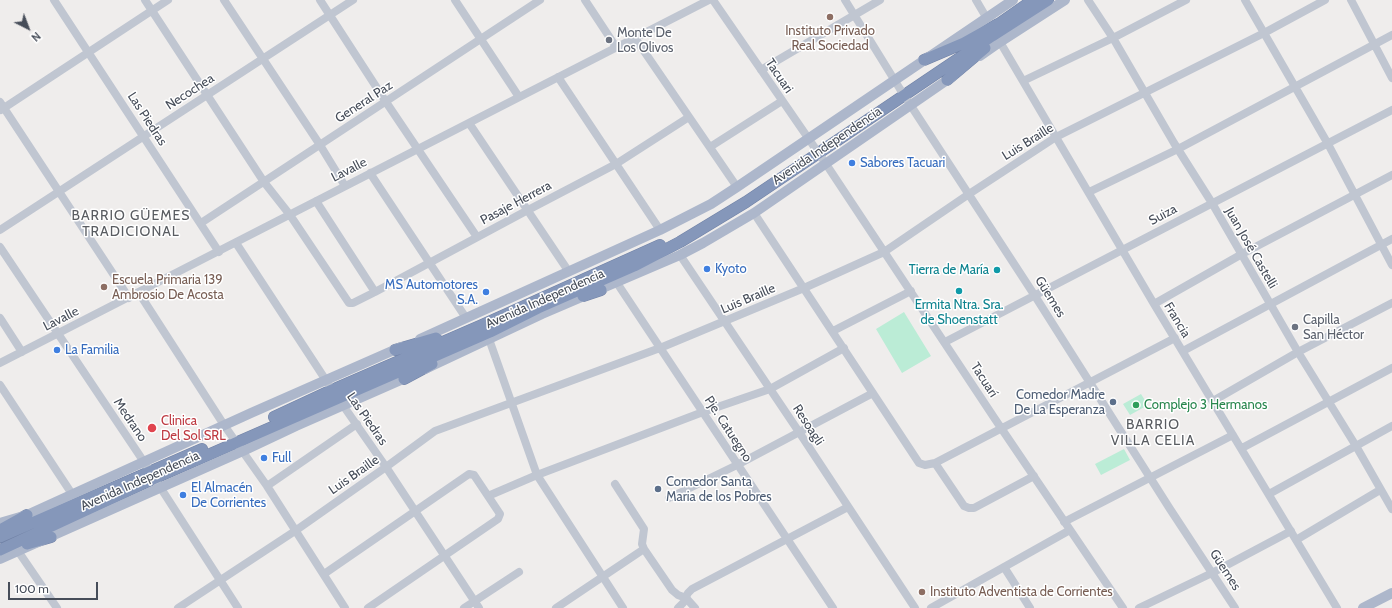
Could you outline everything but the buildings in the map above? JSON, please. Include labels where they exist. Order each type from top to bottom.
[{"type":"highway","name":"Avenida Independencia","points":[[0,537],[151,475],[237,443],[634,266],[680,242],[743,204],[900,88],[1034,0]]},
{"type":"highway","name":"Avenida Independencia","points":[[900,88],[1018,20],[1048,0]]},
{"type":"highway","points":[[947,80],[1018,20]]},
{"type":"highway","points":[[924,60],[964,43],[998,24]]},
{"type":"highway","name":"Avenida Independencia","points":[[487,332],[702,223],[817,150]]},
{"type":"highway","points":[[538,308],[560,303],[601,290]]},
{"type":"highway","points":[[395,350],[487,332]]},
{"type":"highway","points":[[404,379],[487,332]]},
{"type":"highway","name":"Avenida Independencia","points":[[0,551],[151,475]]},
{"type":"highway","points":[[0,530],[27,515]]},
{"type":"highway","points":[[0,551],[51,537]]},
{"type":"main road","name":"Avenida Independencia","points":[[0,559],[51,537],[151,475],[224,425],[395,350],[688,216],[737,188],[808,138],[900,88],[924,60],[1013,0]]},
{"type":"main road","name":"Avenida Independencia","points":[[487,332],[542,314],[601,290],[680,255],[727,230],[912,105],[1000,42],[1065,0]]},
{"type":"main road","name":"Avenida Independencia","points":[[237,443],[296,426],[338,398],[404,379]]},
{"type":"main road","name":"Avenida Independencia","points":[[0,523],[27,515],[72,494],[151,475]]},
{"type":"main road","points":[[1363,608],[1392,593]]},
{"type":"street","name":"Las Piedras","points":[[54,0],[219,252]]},
{"type":"street","points":[[145,0],[206,96],[264,182],[290,215]]},
{"type":"street","points":[[129,298],[1,107],[168,0]]},
{"type":"street","points":[[224,0],[320,145],[345,186]]},
{"type":"street","points":[[320,0],[386,102],[477,237]]},
{"type":"street","name":"Necochea","points":[[0,230],[353,0]]},
{"type":"street","points":[[455,0],[519,97]]},
{"type":"street","name":"General Paz","points":[[201,223],[540,0]]},
{"type":"street","points":[[585,0],[616,47]]},
{"type":"street","name":"Lavalle","points":[[0,363],[709,0]]},
{"type":"street","name":"Tacuari","points":[[713,0],[826,164]]},
{"type":"street","name":"Güemes","points":[[845,0],[1150,478],[1235,608]]},
{"type":"street","points":[[761,70],[880,0]]},
{"type":"street","points":[[976,0],[986,17]]},
{"type":"street","name":"Juan José Castelli","points":[[1088,0],[1113,38],[1178,150],[1212,203],[1298,352],[1356,446],[1392,509]]},
{"type":"street","points":[[1023,81],[1113,38],[1186,0]]},
{"type":"street","points":[[1245,0],[1328,144],[1392,265]]},
{"type":"street","name":"Luis Braille","points":[[178,608],[296,531],[436,431],[660,348],[804,288],[884,252],[1056,137],[1264,33],[1325,0]]},
{"type":"street","points":[[1351,0],[1392,78]]},
{"type":"street","points":[[1089,192],[1178,150],[1392,35]]},
{"type":"street","points":[[635,38],[737,188]]},
{"type":"street","name":"Francia","points":[[1000,42],[1182,352],[1242,448],[1337,608]]},
{"type":"street","points":[[558,77],[660,230]]},
{"type":"street","points":[[710,147],[782,101]]},
{"type":"street","name":"Suiza","points":[[945,342],[1392,110]]},
{"type":"street","name":"Pasaje Herrera","points":[[290,215],[349,303],[353,303],[616,164],[689,117]]},
{"type":"street","points":[[469,123],[568,272]]},
{"type":"street","name":"Tacuarí","points":[[826,164],[1001,428],[1123,608]]},
{"type":"street","points":[[370,173],[466,318]]},
{"type":"street","points":[[1154,304],[1242,254],[1392,174]]},
{"type":"street","points":[[316,200],[375,292]]},
{"type":"street","points":[[754,213],[919,463],[925,465],[935,463],[1175,338]]},
{"type":"street","points":[[1182,352],[1392,239]]},
{"type":"street","name":"Las Piedras","points":[[236,243],[338,398],[357,424],[477,604]]},
{"type":"street","name":"Medrano","points":[[0,247],[238,608]]},
{"type":"street","name":"Resoagli","points":[[680,255],[915,608]]},
{"type":"street","name":"Pje. Catuegno","points":[[617,283],[833,608]]},
{"type":"street","points":[[833,332],[911,291]]},
{"type":"street","points":[[139,293],[224,425],[267,486],[345,608]]},
{"type":"street","points":[[1213,401],[1298,352],[1392,303]]},
{"type":"street","points":[[0,318],[22,352]]},
{"type":"street","points":[[487,332],[537,475],[623,608]]},
{"type":"street","points":[[488,496],[537,475],[703,412],[770,389],[844,348]]},
{"type":"street","points":[[1242,448],[1392,368]]},
{"type":"street","points":[[0,385],[72,494]]},
{"type":"street","points":[[668,498],[738,465],[873,393]]},
{"type":"street","points":[[267,486],[357,424]]},
{"type":"street","points":[[1269,494],[1392,426]]},
{"type":"street","points":[[1064,522],[1233,435]]},
{"type":"street","points":[[935,463],[964,506],[969,508],[974,508],[1034,476]]},
{"type":"street","points":[[324,574],[469,474],[474,475],[500,514],[498,519],[368,608]]},
{"type":"street","points":[[615,484],[644,529],[642,544],[644,548],[672,590],[678,595],[686,598],[695,608]]},
{"type":"street","points":[[1296,540],[1380,490]]},
{"type":"street","points":[[678,608],[684,603],[692,589],[848,507]]},
{"type":"street","points":[[931,608],[1070,530]]},
{"type":"street","points":[[1139,608],[1212,573],[1290,531]]},
{"type":"street","points":[[556,608],[644,548]]},
{"type":"street","points":[[18,551],[57,608]]},
{"type":"street","points":[[1004,567],[1030,608]]},
{"type":"street","points":[[464,608],[477,604],[518,572]]},
{"type":"green space","points":[[904,312],[931,356],[902,373],[876,329]]},
{"type":"green space","name":"Complejo 3 Hermanos","points":[[1141,394],[1148,405],[1130,415],[1123,404]]},
{"type":"green space","points":[[1124,449],[1130,460],[1101,475],[1095,464]]},
{"type":"place","name":"Instituto Privado Real Sociedad","points":[[830,17]]},
{"type":"place","name":"Monte De Los Olivos","points":[[609,40]]},
{"type":"place","name":"Sabores Tacuari","points":[[852,163]]},
{"type":"place","name":"Kyoto","points":[[707,269]]},
{"type":"place","name":"Tierra de María","points":[[997,270]]},
{"type":"place","name":"Escuela Primaria 139 Ambrosio De Acosta","points":[[104,287]]},
{"type":"place","name":"Ermita Ntra. Sra. de Shoenstatt","points":[[959,291]]},
{"type":"place","name":"MS Automotores S.A.","points":[[486,292]]},
{"type":"place","name":"Capilla San Héctor","points":[[1295,327]]},
{"type":"place","name":"La Familia","points":[[57,350]]},
{"type":"place","name":"Comedor Madre De La Esperanza","points":[[1113,402]]},
{"type":"place","name":"Complejo 3 Hermanos","points":[[1136,405]]},
{"type":"place","name":"Clinica Del Sol SRL","points":[[152,428]]},
{"type":"place","name":"Full","points":[[264,458]]},
{"type":"place","name":"Comedor Santa Maria de los Pobres","points":[[658,489]]},
{"type":"place","name":"El Almacén De Corrientes","points":[[183,495]]},
{"type":"place","name":"Instituto Adventista de Corrientes","points":[[922,592]]},
{"type":"district","name":"BARRIO GÜEMES TRADICIONAL","points":[[131,224]]},
{"type":"district","name":"BARRIO VILLA CELIA","points":[[1153,434]]}]
